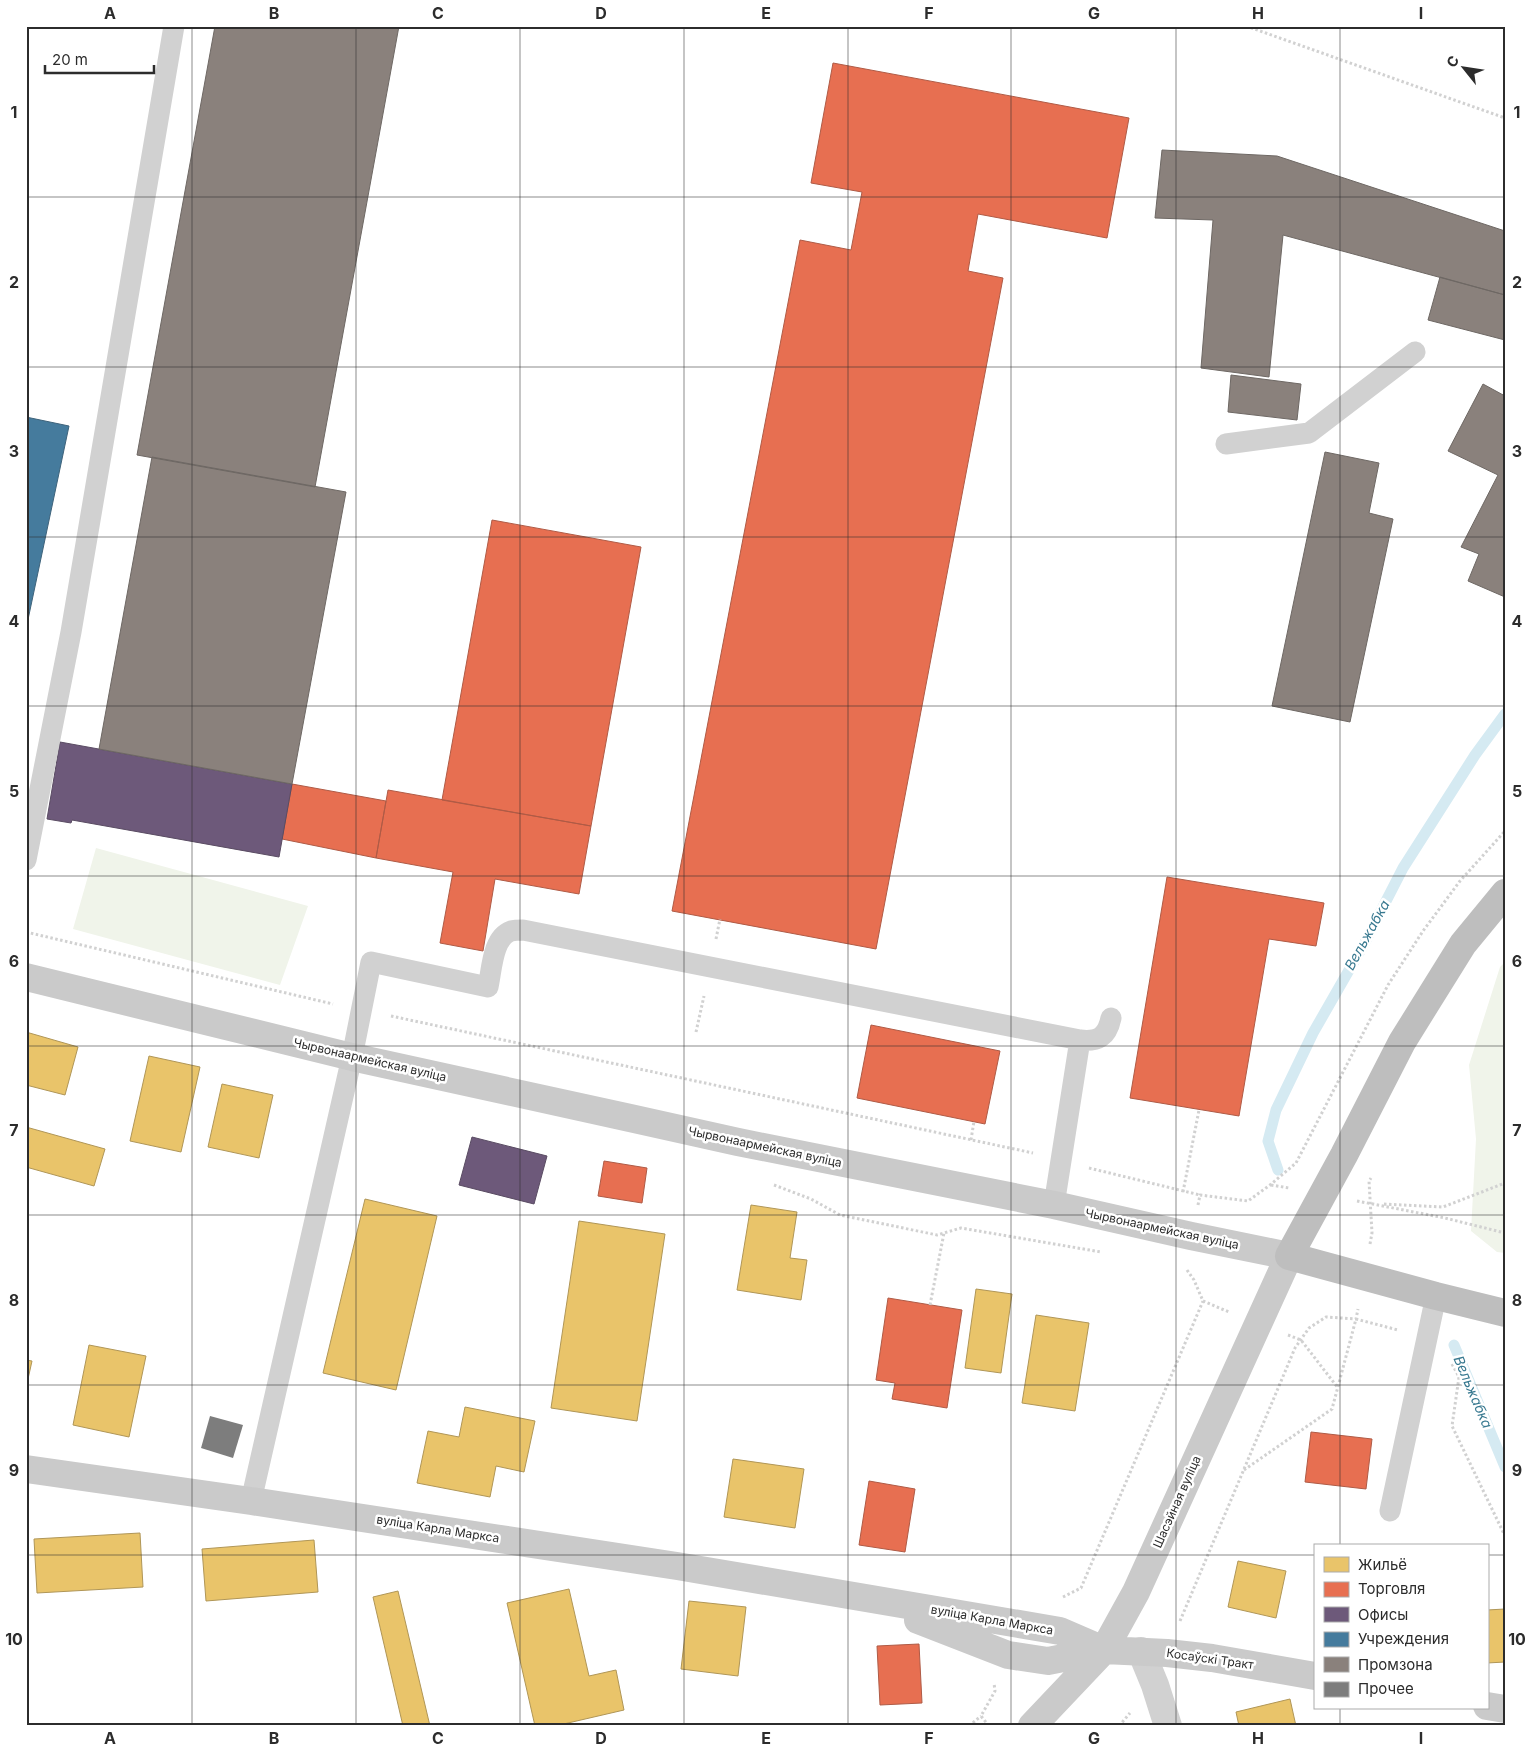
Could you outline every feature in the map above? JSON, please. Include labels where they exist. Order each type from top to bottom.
[{"type":"highway","points":[[1289,1256],[1402,1042],[1463,944],[1505,892]]},
{"type":"highway","name":"Чырвонаармейская вуліца","points":[[1289,1256],[1505,1313]]},
{"type":"main road","name":"Чырвонаармейская вуліца","points":[[26,977],[352,1057],[738,1142],[1054,1205],[1289,1256]]},
{"type":"main road","name":"Шасэйная вуліца","points":[[1032,1726],[1104,1650],[1136,1592],[1289,1256]]},
{"type":"main road","name":"вуліца Карла Маркса","points":[[26,1469],[251,1501],[677,1566],[1060,1631],[1104,1650]]},
{"type":"main road","name":"вуліца Карла Маркса","points":[[848,1595],[955,1633],[1008,1655],[1048,1660],[1104,1650]]},
{"type":"main road","name":"Косаўскі Тракт","points":[[1104,1650],[1154,1652],[1212,1658],[1314,1676]]},
{"type":"main road","points":[[1488,1706],[1505,1709]]},
{"type":"street","points":[[1154,1652],[1155,1685],[1168,1726]]},
{"type":"lane","points":[[26,860],[71,632],[174,26]]},
{"type":"lane","points":[[1226,444],[1309,433],[1415,352]]},
{"type":"lane","points":[[251,1501],[352,1057],[370,962],[488,987],[496,948],[502,938],[510,931],[523,930],[1080,1040],[1091,1041],[1098,1039],[1109,1028],[1111,1018]]},
{"type":"lane","points":[[1054,1205],[1080,1040]]},
{"type":"lane","points":[[1390,1511],[1436,1296]]},
{"type":"path","points":[[1246,26],[1505,118]]},
{"type":"path","points":[[26,932],[360,1010],[1030,1151],[1041,1157],[1183,1192],[1248,1201],[1296,1163],[1388,985],[1423,931],[1460,881],[1505,830]]},
{"type":"path","points":[[696,1032],[704,992]]},
{"type":"path","points":[[1183,1192],[1199,1110]]},
{"type":"path","points":[[971,1140],[974,1121]]},
{"type":"path","points":[[1371,1203],[1443,1207],[1505,1183]]},
{"type":"path","points":[[772,1184],[812,1199],[840,1215],[937,1235],[961,1228],[1106,1253]]},
{"type":"path","points":[[1200,1195],[1187,1259],[1183,1266],[1194,1280],[1203,1301],[1301,1340],[1338,1388]]},
{"type":"path","points":[[1371,1203],[1445,1218],[1505,1233]]},
{"type":"path","points":[[1154,1652],[1243,1471],[1295,1348],[1309,1328],[1326,1317],[1356,1319],[1372,1233],[1371,1203]]},
{"type":"path","points":[[930,1305],[944,1233]]},
{"type":"path","points":[[1028,1626],[1040,1600],[1066,1597],[1081,1588],[1203,1301]]},
{"type":"path","points":[[969,1726],[980,1716],[995,1691],[992,1677],[1008,1655]]},
{"type":"path","points":[[1119,1726],[1155,1685]]},
{"type":"path","points":[[980,1716],[989,1726]]},
{"type":"shaded area","points":[[96,848],[308,906],[280,985],[73,929]]},
{"type":"shaded area","points":[[1505,962],[1505,1253],[1497,1252],[1471,1231],[1476,1139],[1469,1065],[1500,967]]},
{"type":"building: Жильё","points":[[26,1032],[78,1047],[65,1095],[26,1085]]},
{"type":"building: Жильё","points":[[149,1056],[200,1067],[181,1152],[130,1141]]},
{"type":"building: Жильё","points":[[222,1084],[273,1095],[259,1158],[208,1147]]},
{"type":"building: Жильё","points":[[26,1127],[105,1149],[94,1186],[26,1167]]},
{"type":"building: Жильё","points":[[365,1199],[437,1216],[396,1390],[323,1373]]},
{"type":"building: Жильё","points":[[751,1205],[797,1212],[790,1258],[807,1260],[801,1300],[737,1290]]},
{"type":"building: Жильё","points":[[579,1221],[665,1234],[637,1421],[551,1408]]},
{"type":"building: Жильё","points":[[976,1289],[1012,1294],[1001,1373],[965,1368]]},
{"type":"building: Жильё","points":[[1036,1315],[1089,1323],[1075,1411],[1022,1403]]},
{"type":"building: Жильё","points":[[89,1345],[146,1356],[129,1437],[73,1425]]},
{"type":"building: Жильё","points":[[26,1360],[32,1361],[26,1388]]},
{"type":"building: Жильё","points":[[465,1407],[535,1421],[524,1472],[496,1466],[490,1497],[417,1483],[428,1431],[459,1437]]},
{"type":"building: Жильё","points":[[733,1459],[804,1469],[795,1528],[724,1517]]},
{"type":"building: Жильё","points":[[140,1533],[143,1587],[37,1593],[34,1539]]},
{"type":"building: Жильё","points":[[314,1540],[318,1592],[206,1601],[202,1549]]},
{"type":"building: Жильё","points":[[1238,1561],[1286,1571],[1276,1618],[1228,1607]]},
{"type":"building: Жильё","points":[[569,1589],[589,1676],[616,1670],[624,1710],[555,1726],[535,1726],[507,1603]]},
{"type":"building: Жильё","points":[[398,1591],[430,1726],[403,1726],[373,1597]]},
{"type":"building: Жильё","points":[[689,1601],[746,1607],[738,1676],[681,1669]]},
{"type":"building: Жильё","points":[[1505,1609],[1505,1662],[1488,1663],[1488,1610]]},
{"type":"building: Жильё","points":[[1290,1699],[1296,1726],[1239,1726],[1236,1712]]},
{"type":"building: Торговля","points":[[833,63],[1129,118],[1107,238],[978,214],[968,271],[1003,278],[876,949],[672,911],[800,240],[851,250],[862,192],[811,183]]},
{"type":"building: Торговля","points":[[492,520],[641,547],[591,826],[442,800]]},
{"type":"building: Торговля","points":[[292,784],[386,801],[376,858],[282,839]]},
{"type":"building: Торговля","points":[[388,790],[591,826],[579,894],[495,879],[483,951],[440,943],[453,872],[376,858]]},
{"type":"building: Торговля","points":[[1167,877],[1324,903],[1316,946],[1269,939],[1239,1116],[1130,1098]]},
{"type":"building: Торговля","points":[[871,1025],[1000,1051],[985,1124],[857,1098]]},
{"type":"building: Торговля","points":[[604,1161],[647,1168],[642,1203],[598,1196]]},
{"type":"building: Торговля","points":[[888,1298],[962,1310],[947,1408],[892,1399],[895,1383],[876,1380]]},
{"type":"building: Торговля","points":[[1311,1432],[1372,1439],[1366,1489],[1305,1482]]},
{"type":"building: Торговля","points":[[869,1481],[915,1489],[905,1552],[859,1545]]},
{"type":"building: Торговля","points":[[919,1644],[922,1703],[880,1705],[877,1646]]},
{"type":"building: Офисы","points":[[60,742],[292,784],[279,857],[72,820],[71,823],[47,819]]},
{"type":"building: Офисы","points":[[472,1137],[547,1156],[534,1204],[459,1185]]},
{"type":"building: Учреждения","points":[[26,417],[69,426],[26,629]]},
{"type":"building: Промзона","points":[[215,26],[399,26],[315,487],[137,455]]},
{"type":"building: Промзона","points":[[1162,150],[1277,156],[1505,231],[1505,295],[1283,235],[1269,377],[1201,368],[1213,220],[1155,218]]},
{"type":"building: Промзона","points":[[1440,277],[1505,295],[1505,340],[1428,320]]},
{"type":"building: Промзона","points":[[1231,375],[1301,384],[1297,420],[1228,412]]},
{"type":"building: Промзона","points":[[1483,384],[1505,396],[1505,597],[1468,581],[1479,554],[1461,547],[1498,475],[1448,451]]},
{"type":"building: Промзона","points":[[1325,452],[1379,463],[1369,513],[1393,519],[1350,722],[1272,706]]},
{"type":"building: Промзона","points":[[152,457],[346,492],[292,784],[99,749]]},
{"type":"building: Прочее","points":[[210,1416],[243,1425],[233,1458],[201,1448]]},
{"type":"waterway","name":"Вельжабка","points":[[1278,1170],[1268,1141],[1276,1110],[1313,1033],[1364,944],[1403,868],[1475,755],[1505,714]]},
{"type":"waterway","name":"Вельжабка","points":[[1454,1345],[1505,1467]]}]
